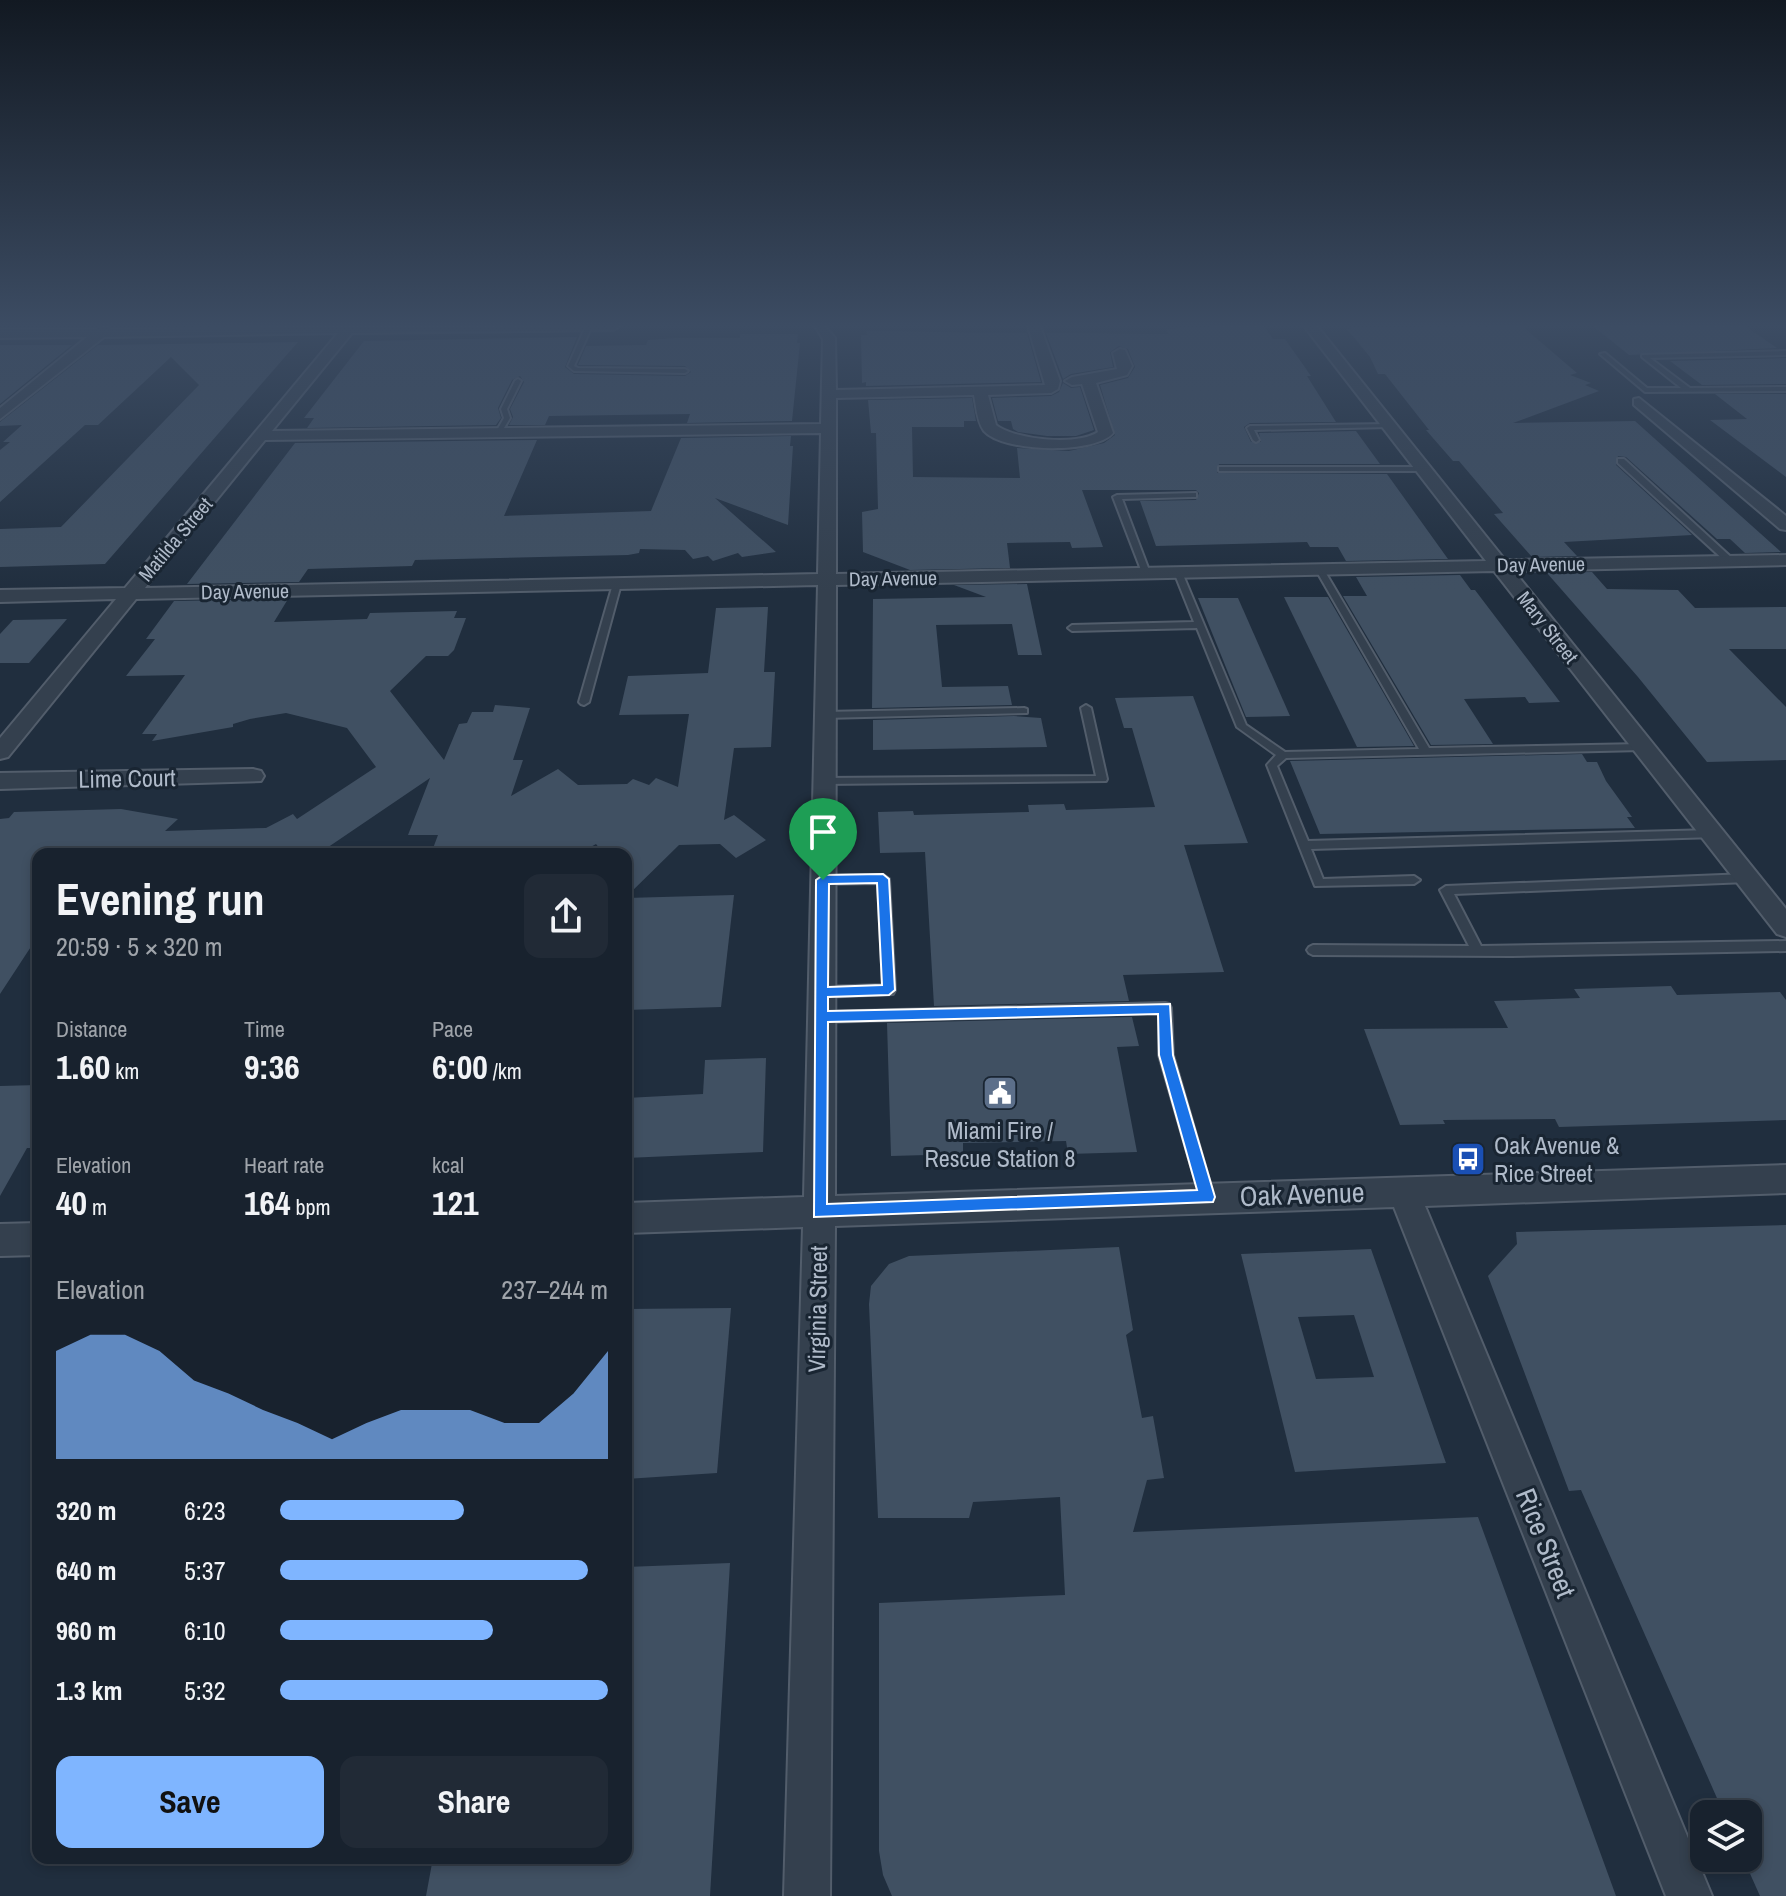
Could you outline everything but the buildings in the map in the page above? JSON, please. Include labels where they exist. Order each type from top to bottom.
[{"type":"street","name":"Matilda Street","points":[[0,752],[278,414]]},
{"type":"street","name":"Virginia Street","points":[[807,1896],[828,414]]},
{"type":"street","points":[[986,414],[989,427],[1000,435],[1042,443],[1101,439],[1105,428],[1100,414]]},
{"type":"street","name":"Mary Street","points":[[1379,414],[1786,927]]},
{"type":"street","points":[[1654,414],[1786,525]]},
{"type":"street","points":[[260,436],[828,428]]},
{"type":"street","name":"Day Avenue","points":[[0,596],[1786,560]]},
{"type":"street","name":"Lime Court","points":[[0,781],[253,776]]},
{"type":"street","name":"Oak Avenue","points":[[632,1218],[1786,1179]]},
{"type":"street","name":"Rice Street","points":[[1403,1190],[1689,1896]]},
{"type":"street","points":[[0,1240],[32,1239]]},
{"type":"lane","points":[[499,432],[506,414]]},
{"type":"lane","points":[[1256,440],[1250,428],[1388,426]]},
{"type":"lane","points":[[1621,461],[1730,561]]},
{"type":"lane","points":[[1222,469],[1420,469]]},
{"type":"lane","points":[[1146,573],[1117,497],[1193,495]]},
{"type":"lane","points":[[1320,570],[1426,752]]},
{"type":"lane","points":[[1178,572],[1242,727],[1283,755],[1643,747]]},
{"type":"lane","points":[[584,702],[617,584]]},
{"type":"lane","points":[[1072,628],[1199,625]]},
{"type":"lane","points":[[824,781],[1102,779],[1086,708]]},
{"type":"lane","points":[[824,715],[1024,711]]},
{"type":"lane","points":[[1283,755],[1272,765],[1319,883],[1414,880]]},
{"type":"lane","points":[[1304,845],[1712,834]]},
{"type":"lane","points":[[1478,951],[1446,890],[1747,878]]},
{"type":"lane","points":[[821,1004],[889,990],[883,879],[823,880]]},
{"type":"lane","points":[[1313,950],[1786,946]]},
{"type":"lane","points":[[821,1004],[1165,1008],[1166,1055],[1207,1197]]},
{"type":"place","name":"Miami Fire / Rescue Station 8","points":[[1000,1093]]},
{"type":"place","name":"Oak Avenue & Rice Street","points":[[1468,1159]]},
{"type":"route","points":[[823,880],[821,992],[821,1017],[1165,1008],[1166,1055],[1207,1197],[819,1212],[821,992],[889,990],[883,879],[823,880]]}]
